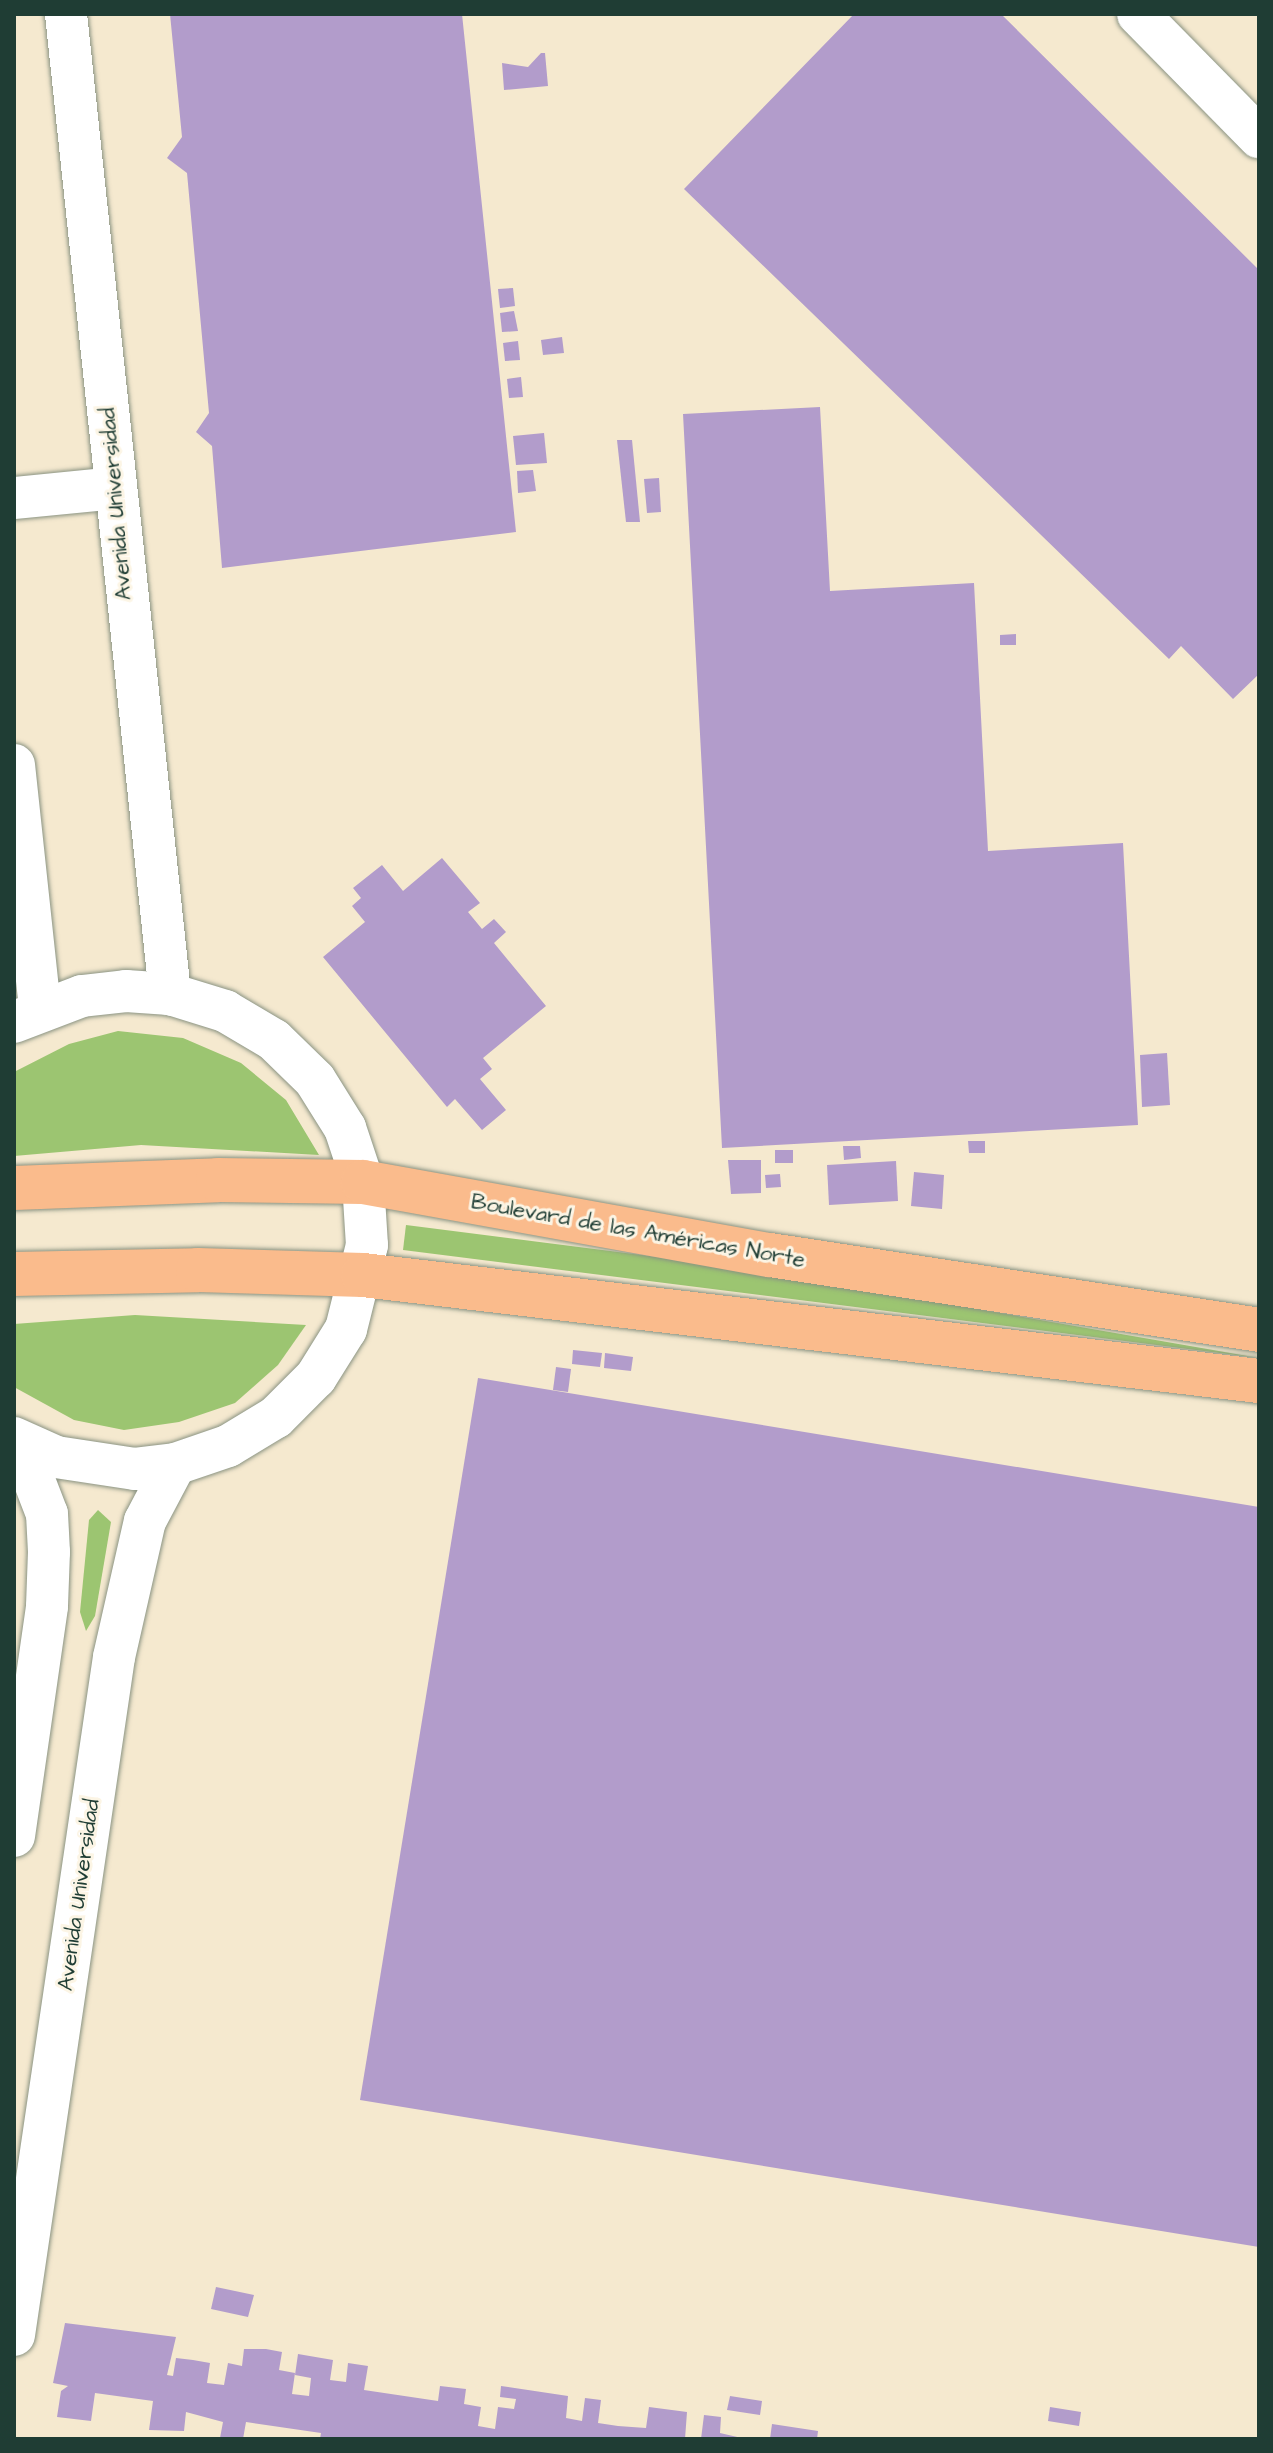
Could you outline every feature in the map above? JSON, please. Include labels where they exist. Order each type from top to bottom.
[{"type":"main road","name":"Boulevard de las Américas Norte","points":[[14,1188],[218,1180],[363,1182],[770,1255],[1259,1330]]},
{"type":"main road","points":[[14,1274],[198,1270],[363,1275],[1259,1381]]},
{"type":"street","name":"Avenida Universidad","points":[[66,14],[170,994]]},
{"type":"street","points":[[1138,14],[1259,137]]},
{"type":"street","points":[[14,498],[116,488]]},
{"type":"street","points":[[14,765],[27,1015],[97,994],[170,994],[225,1011],[274,1040],[315,1080],[345,1128],[363,1182],[363,1275],[346,1329],[316,1377],[264,1424],[228,1446],[175,1464],[95,1466],[16,1440]]},
{"type":"street","points":[[14,1836],[47,1606],[49,1552],[47,1514],[16,1440]]},
{"type":"street","name":"Avenida Universidad","points":[[14,2335],[114,1657],[145,1521],[175,1464]]},
{"type":"green space","points":[[118,1031],[183,1038],[241,1063],[286,1100],[319,1155],[141,1145],[14,1156],[14,1072],[69,1044]]},
{"type":"green space","points":[[406,1225],[736,1267],[1259,1358],[403,1250]]},
{"type":"green space","points":[[135,1315],[306,1325],[278,1365],[235,1403],[179,1422],[124,1430],[74,1420],[14,1387],[14,1324]]},
{"type":"green space","points":[[98,1510],[111,1522],[95,1616],[86,1631],[80,1612],[89,1520]]},
{"type":"building","points":[[170,14],[462,14],[516,532],[222,568],[212,446],[196,432],[209,413],[187,173],[167,158],[182,137]]},
{"type":"building","points":[[854,14],[1001,14],[1259,270],[1259,674],[1233,699],[1181,646],[1169,659],[684,189]]},
{"type":"building","points":[[541,53],[545,53],[548,86],[504,90],[502,63],[528,67]]},
{"type":"building","points":[[513,288],[515,306],[500,308],[498,289]]},
{"type":"building","points":[[514,311],[518,331],[502,332],[500,313]]},
{"type":"building","points":[[562,337],[564,353],[543,355],[541,340]]},
{"type":"building","points":[[518,341],[520,360],[505,361],[503,343]]},
{"type":"building","points":[[521,377],[523,397],[509,398],[507,379]]},
{"type":"building","points":[[820,407],[830,591],[974,583],[988,851],[1123,843],[1138,1125],[722,1148],[683,414]]},
{"type":"building","points":[[544,433],[547,463],[516,465],[513,436]]},
{"type":"building","points":[[617,440],[632,440],[640,522],[626,522]]},
{"type":"building","points":[[533,470],[536,491],[518,493],[517,471]]},
{"type":"building","points":[[659,478],[661,512],[647,513],[644,479]]},
{"type":"building","points":[[1016,634],[1016,645],[1000,645],[1000,635]]},
{"type":"building","points":[[442,858],[480,903],[468,912],[482,929],[494,919],[506,932],[494,943],[546,1006],[483,1058],[492,1069],[480,1079],[506,1110],[482,1130],[455,1099],[447,1107],[323,957],[365,922],[352,906],[361,898],[353,888],[382,865],[403,891]]},
{"type":"building","points":[[1167,1053],[1170,1105],[1142,1107],[1140,1055]]},
{"type":"building","points":[[968,1141],[985,1141],[985,1153],[969,1153]]},
{"type":"building","points":[[843,1146],[860,1146],[861,1158],[844,1160]]},
{"type":"building","points":[[775,1150],[793,1150],[793,1163],[775,1163]]},
{"type":"building","points":[[728,1160],[761,1160],[761,1193],[731,1194]]},
{"type":"building","points":[[896,1161],[898,1201],[829,1205],[827,1165]]},
{"type":"building","points":[[914,1172],[944,1175],[942,1209],[911,1206]]},
{"type":"building","points":[[780,1174],[781,1187],[766,1188],[765,1175]]},
{"type":"building","points":[[573,1350],[602,1353],[600,1367],[572,1364]]},
{"type":"building","points":[[605,1353],[633,1357],[631,1371],[604,1368]]},
{"type":"building","points":[[556,1367],[571,1369],[568,1392],[553,1390]]},
{"type":"building","points":[[478,1378],[1259,1507],[1259,2247],[360,2100]]},
{"type":"building","points":[[216,2287],[254,2295],[248,2317],[211,2309]]},
{"type":"building","points":[[65,2323],[176,2337],[167,2375],[173,2376],[176,2358],[210,2363],[207,2383],[224,2385],[228,2363],[242,2366],[244,2349],[266,2349],[282,2352],[279,2370],[295,2373],[292,2394],[309,2396],[311,2378],[295,2375],[298,2354],[333,2360],[330,2380],[346,2382],[348,2363],[368,2366],[364,2390],[438,2401],[440,2386],[466,2389],[464,2404],[481,2407],[478,2426],[495,2429],[498,2407],[514,2409],[516,2399],[500,2397],[501,2386],[568,2396],[566,2418],[582,2421],[585,2398],[601,2400],[598,2423],[618,2426],[646,2428],[649,2407],[687,2412],[685,2439],[320,2439],[321,2433],[246,2422],[243,2439],[228,2439],[220,2438],[223,2422],[186,2412],[184,2431],[149,2430],[153,2401],[95,2393],[91,2421],[57,2417],[61,2391],[68,2386],[53,2383]]},
{"type":"building","points":[[730,2396],[762,2401],[760,2415],[727,2410]]},
{"type":"building","points":[[1050,2407],[1081,2412],[1079,2426],[1048,2421]]},
{"type":"building","points":[[704,2415],[721,2417],[720,2433],[746,2439],[701,2439]]},
{"type":"building","points":[[772,2424],[818,2431],[817,2439],[770,2439]]}]
